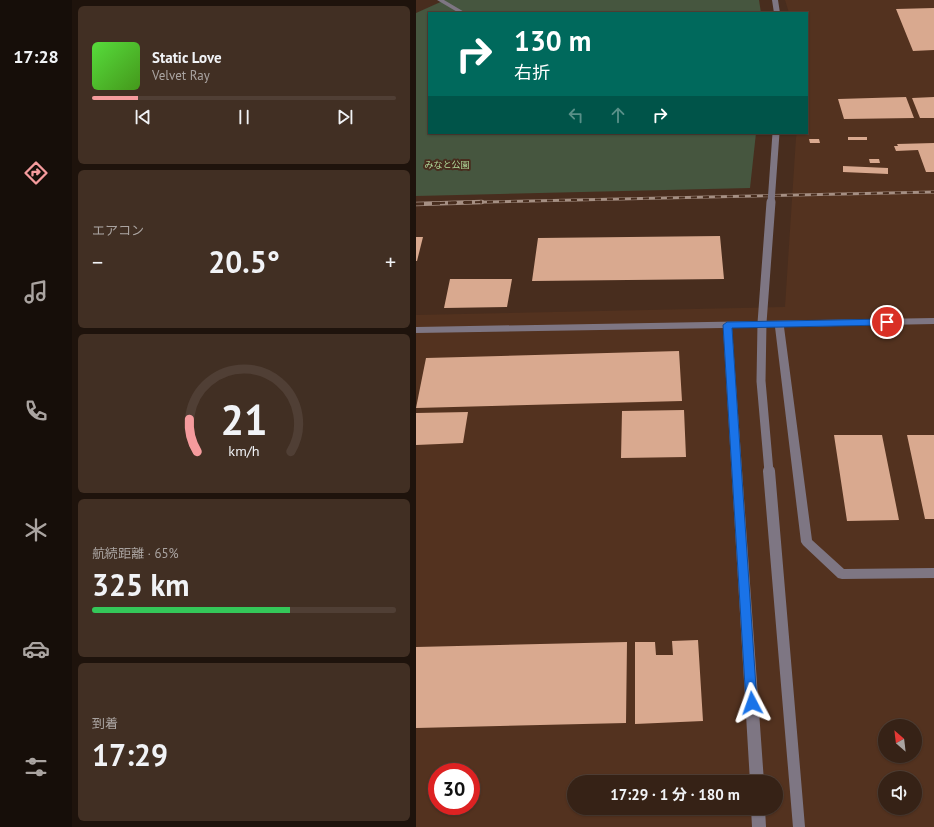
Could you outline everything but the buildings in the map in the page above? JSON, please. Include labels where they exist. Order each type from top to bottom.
[{"type":"street","points":[[440,0],[461,12]]},
{"type":"street","points":[[775,0],[777,12]]},
{"type":"street","points":[[776,134],[762,323],[761,381],[799,827]]},
{"type":"street","points":[[416,330],[934,321]]},
{"type":"street","points":[[779,324],[807,542],[842,574],[934,573]]},
{"type":"street","points":[[727,325],[757,775]]},
{"type":"street","points":[[759,815],[760,827]]},
{"type":"shaded area","points":[[785,0],[934,0],[934,827],[416,827],[416,315],[785,307],[796,138],[797,134],[808,134],[808,12],[789,12]]},
{"type":"green space","name":"みなと公園","points":[[445,0],[759,0],[761,12],[428,12],[428,134],[756,134],[750,188],[416,196],[416,13]]},
{"type":"railway","points":[[476,202],[934,192]]},
{"type":"railway","points":[[416,204],[476,202]]},
{"type":"railway","points":[[439,203],[476,202]]},
{"type":"railway","points":[[476,202],[482,202]]},
{"type":"route","points":[[752,703],[727,325],[887,322]]}]
